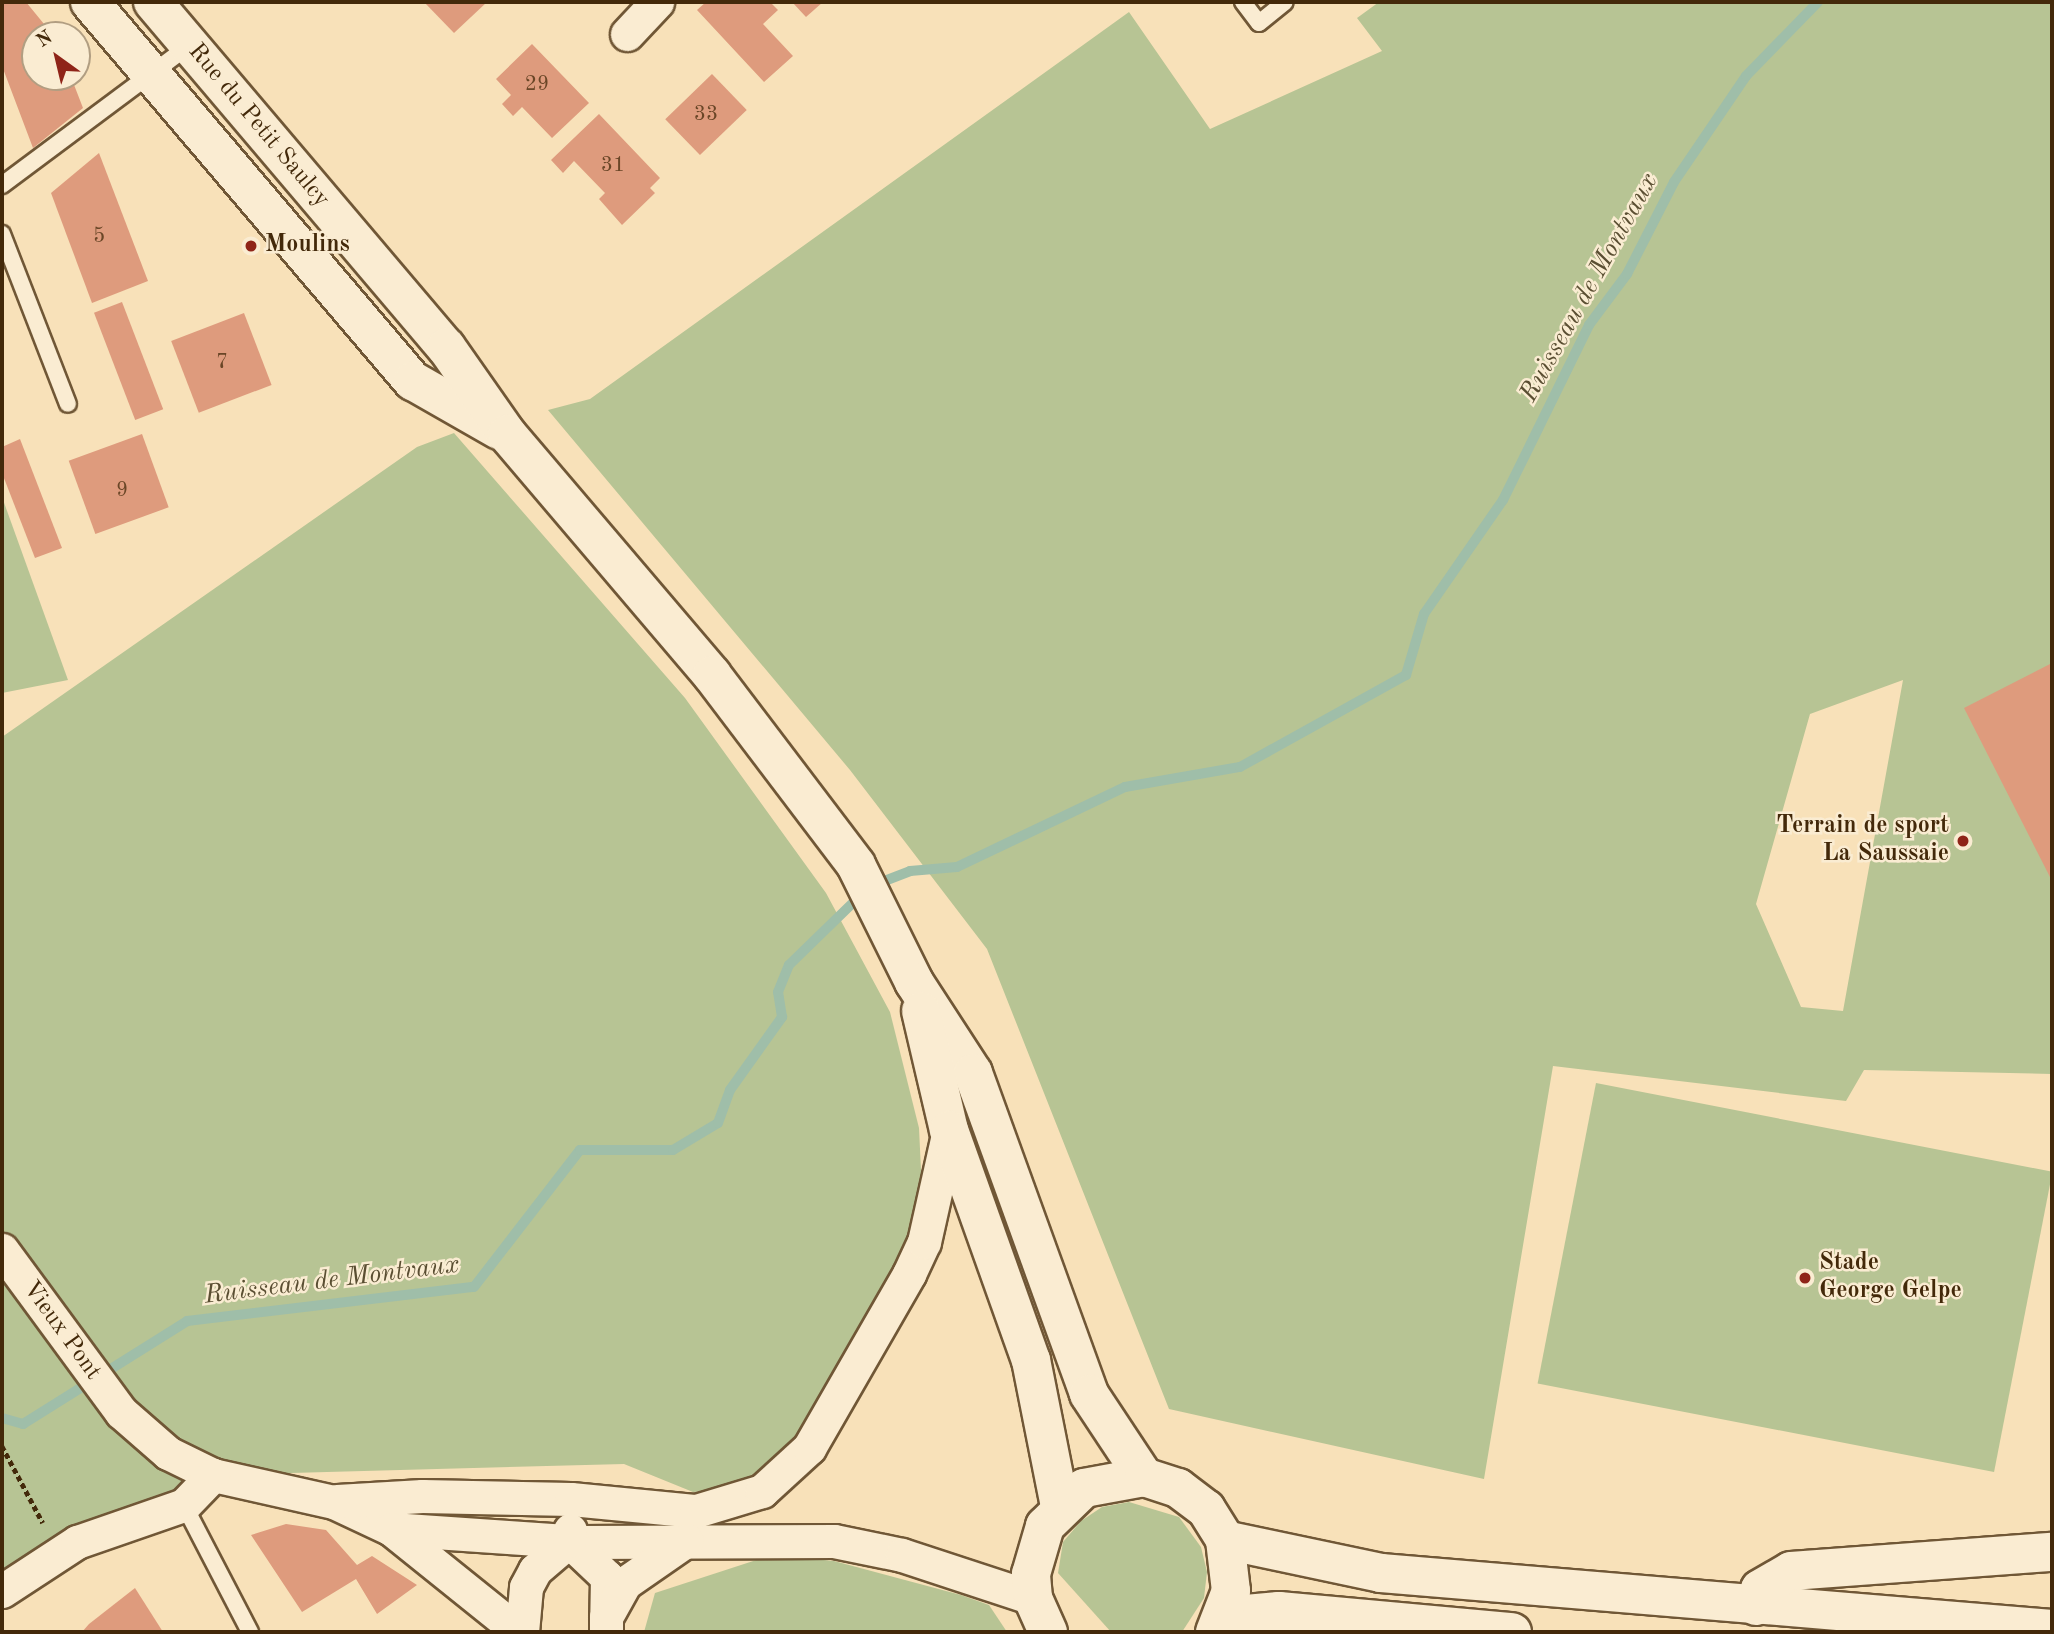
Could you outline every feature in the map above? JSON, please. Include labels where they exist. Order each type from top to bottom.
[{"type":"main road","name":"Rue du Petit Saulcy","points":[[90,2],[413,382],[507,434]]},
{"type":"main road","name":"Rue du Petit Saulcy","points":[[153,2],[446,347],[507,434]]},
{"type":"main road","points":[[507,434],[786,769],[856,865],[914,982],[973,1073],[1089,1394],[1144,1477]]},
{"type":"main road","points":[[914,982],[949,1130],[1031,1360],[1060,1507]]},
{"type":"main road","points":[[1048,1632],[1033,1598],[1034,1549],[1060,1507],[1113,1478],[1144,1477],[1178,1488],[1206,1509],[1225,1540],[1231,1565],[1220,1624],[1279,1611],[1386,1628],[1512,1632]]},
{"type":"main road","points":[[1225,1540],[1381,1573],[2052,1629]]},
{"type":"main road","points":[[1756,1606],[1759,1589],[1791,1571],[2052,1552]]},
{"type":"street","points":[[627,34],[657,2]]},
{"type":"street","points":[[334,1502],[422,1496],[571,1500],[696,1511],[729,1506],[788,1470],[823,1426],[909,1274],[924,1242],[949,1130]]},
{"type":"street","name":"Vieux Pont","points":[[2,1250],[121,1412],[168,1453],[214,1475],[334,1502]]},
{"type":"street","points":[[2,1591],[59,1552],[184,1504],[214,1475]]},
{"type":"street","points":[[520,1632],[526,1587],[535,1570],[569,1541],[571,1500]]},
{"type":"street","points":[[334,1502],[391,1529],[520,1632]]},
{"type":"street","points":[[391,1529],[569,1541],[834,1541],[902,1555],[1033,1598]]},
{"type":"street","points":[[606,1625],[625,1583],[687,1540]]},
{"type":"street","points":[[569,1541],[607,1577],[606,1625]]},
{"type":"lane","points":[[1243,2],[1259,23],[1285,2]]},
{"type":"lane","points":[[2,185],[190,45]]},
{"type":"lane","points":[[2,234],[68,404]]},
{"type":"lane","points":[[184,1504],[250,1632]]},
{"type":"path","points":[[2,1446],[59,1552]]},
{"type":"green space","points":[[1379,2],[2052,2],[2052,1074],[1864,1070],[1846,1101],[1553,1066],[1484,1479],[1169,1409],[987,949],[850,770],[548,410],[590,399],[1129,12],[1210,129],[1382,51],[1357,18]],"holes":[[[1903,680],[1843,1011],[1801,1007],[1756,904],[1810,714]]]},
{"type":"green space","points":[[454,433],[685,698],[826,893],[890,1012],[919,1128],[922,1191],[904,1247],[797,1440],[753,1478],[727,1490],[693,1492],[624,1464],[214,1475],[2,1591],[2,737],[417,447]]},
{"type":"green space","points":[[2,497],[68,680],[2,693]]},
{"type":"green space","name":"Stade George Gelpe","points":[[1596,1083],[2052,1172],[1994,1472],[1538,1383]]},
{"type":"green space","points":[[1129,1502],[1179,1517],[1201,1547],[1207,1572],[1204,1598],[1182,1632],[1111,1632],[1058,1573],[1063,1542],[1081,1521],[1102,1507]]},
{"type":"green space","points":[[772,1555],[834,1561],[961,1595],[989,1605],[1007,1632],[644,1632],[655,1593]]},
{"type":"building","points":[[2,2],[26,2],[42,21],[21,21],[21,91],[76,91],[83,108],[33,148],[2,66]]},
{"type":"building","points":[[424,2],[487,2],[454,33]]},
{"type":"building","points":[[706,2],[770,2],[778,10],[763,24],[793,56],[764,82],[697,10]]},
{"type":"building","points":[[792,2],[823,2],[806,17]]},
{"type":"building","points":[[532,44],[589,103],[552,138],[522,107],[513,116],[502,104],[511,95],[496,79]]},
{"type":"building","points":[[712,74],[747,110],[700,155],[665,119]]},
{"type":"building","points":[[599,114],[660,178],[650,188],[655,193],[622,225],[599,199],[605,193],[574,161],[563,173],[551,160]]},
{"type":"building","points":[[99,153],[148,281],[92,303],[51,193]]},
{"type":"building","points":[[122,302],[163,409],[135,420],[94,313]]},
{"type":"building","points":[[244,313],[272,385],[199,413],[171,341]]},
{"type":"building","points":[[142,434],[169,507],[95,534],[69,461]]},
{"type":"building","points":[[20,439],[62,548],[35,558],[2,473],[2,447]]},
{"type":"building","points":[[2052,663],[2052,881],[1964,708]]},
{"type":"building","points":[[286,1524],[326,1530],[357,1565],[372,1556],[417,1585],[377,1614],[356,1579],[302,1612],[251,1535]]},
{"type":"building","points":[[135,1588],[163,1632],[82,1632],[89,1624]]},
{"type":"waterway","name":"Ruisseau de Montvaux","points":[[874,885],[910,871],[957,867],[1125,787],[1240,767],[1406,675],[1424,614],[1503,500],[1589,325],[1627,274],[1674,182],[1746,76],[1818,2]]},
{"type":"waterway","name":"Ruisseau de Montvaux","points":[[2,1418],[23,1424],[187,1321],[474,1287],[580,1150],[673,1150],[718,1123],[730,1090],[782,1017],[778,992],[789,965],[861,895]]},
{"type":"place","name":"Moulins","points":[[251,246]]},
{"type":"place","name":"Terrain de sport La Saussaie","points":[[1963,841]]},
{"type":"place","name":"Stade George Gelpe","points":[[1805,1278]]}]
